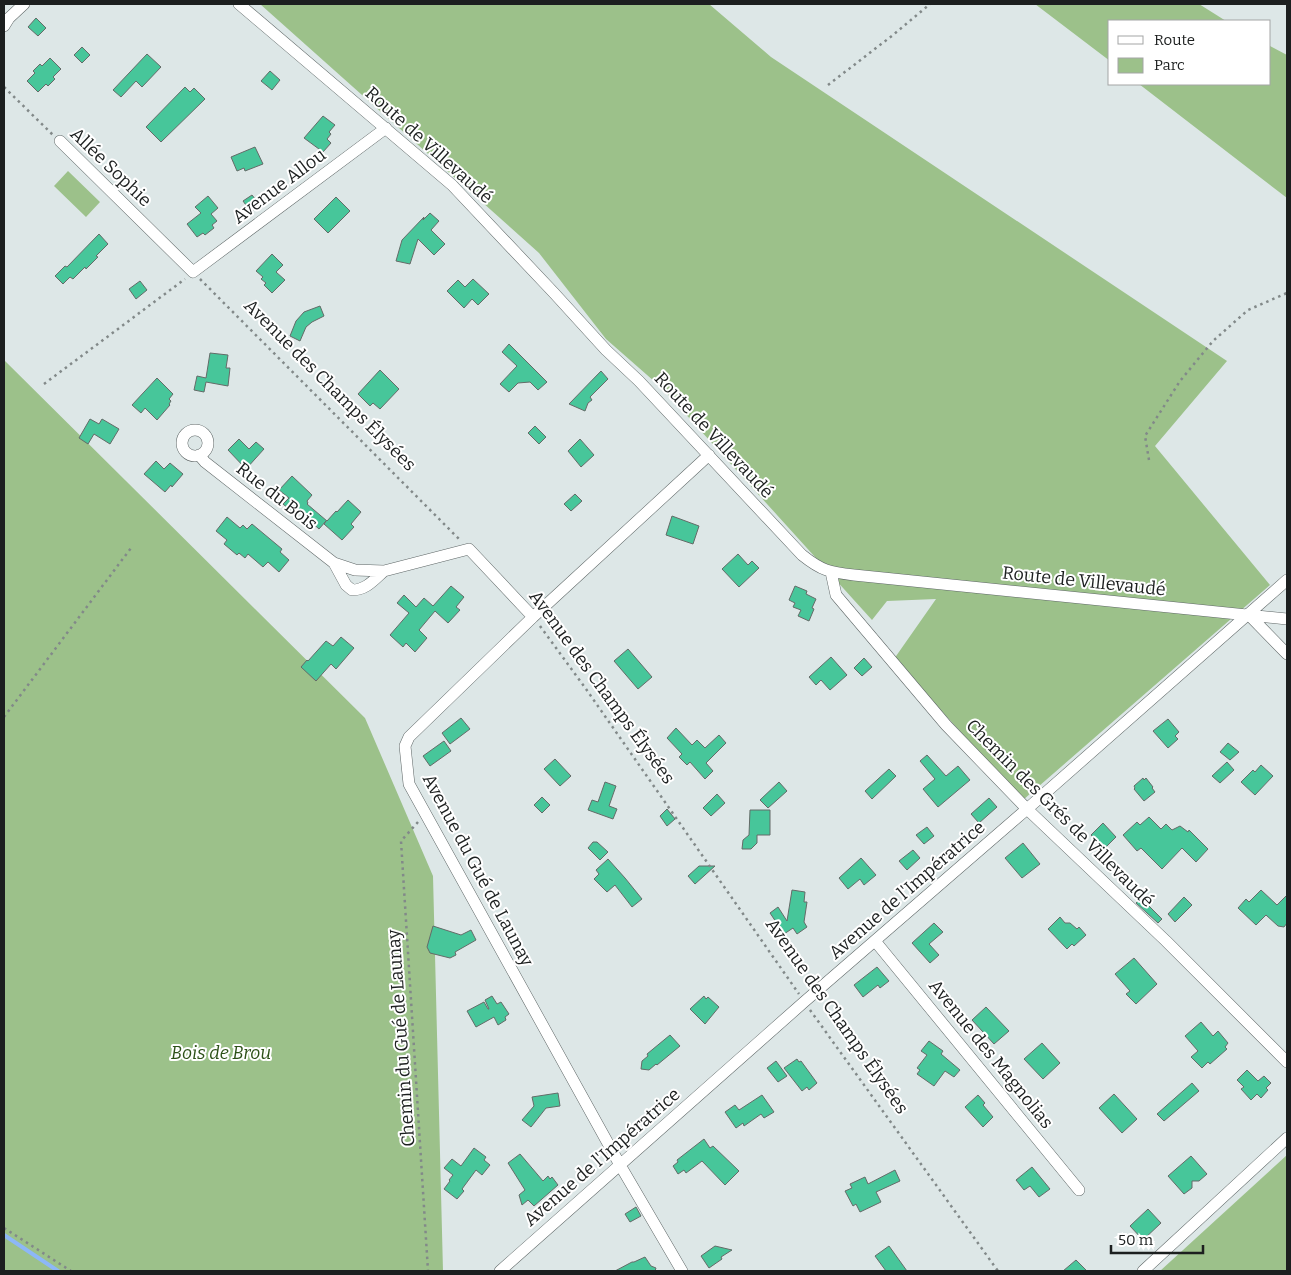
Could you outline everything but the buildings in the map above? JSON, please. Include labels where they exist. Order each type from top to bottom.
[{"type":"street","points":[[4,26],[9,18],[24,4]]},
{"type":"street","name":"Route de Villevaudé","points":[[239,4],[452,185],[606,350],[638,381],[802,554],[816,566],[831,572],[1287,619]]},
{"type":"street","name":"Avenue Allou","points":[[193,272],[386,128]]},
{"type":"street","name":"Allée Sophie","points":[[60,141],[193,272]]},
{"type":"street","name":"Rue du Bois","points":[[199,455],[205,462],[334,563],[355,570],[384,571],[469,549]]},
{"type":"street","name":"Avenue du Gué de Launay","points":[[682,1271],[620,1165],[409,784],[405,746],[409,737],[533,617],[709,455]]},
{"type":"street","name":"Avenue des Champs Élysées","points":[[469,549],[533,617]]},
{"type":"street","name":"Rue du Bois","points":[[334,563],[346,585],[352,590],[360,590],[384,571]]},
{"type":"street","name":"Chemin des Grés de Villevaudé","points":[[831,572],[836,595],[946,725],[1027,809],[1166,941],[1287,1062]]},
{"type":"street","name":"Avenue de l'Impératrice","points":[[500,1271],[804,1002],[1287,580]]},
{"type":"street","points":[[1248,614],[1287,654]]},
{"type":"street","name":"Avenue des Magnolias","points":[[875,941],[1079,1190]]},
{"type":"street","points":[[1143,1271],[1287,1138]]},
{"type":"path","points":[[828,85],[894,35],[930,4]]},
{"type":"path","name":"Allée Sophie","points":[[4,87],[60,141]]},
{"type":"path","points":[[44,384],[193,272]]},
{"type":"path","name":"Avenue des Champs Élysées","points":[[193,272],[469,549]]},
{"type":"path","points":[[1149,460],[1146,436],[1180,381],[1213,341],[1248,310],[1287,293]]},
{"type":"path","points":[[4,717],[132,548]]},
{"type":"path","name":"Avenue des Champs Élysées","points":[[533,617],[586,689],[804,1002],[998,1271]]},
{"type":"path","name":"Chemin du Gué de Launay","points":[[425,813],[401,841],[428,1271]]},
{"type":"path","points":[[4,1228],[71,1271]]},
{"type":"green space","points":[[260,4],[709,4],[771,57],[1227,361],[1155,446],[1270,585],[1023,800],[894,659],[936,599],[887,601],[872,620],[663,389],[606,339],[539,253]]},
{"type":"green space","points":[[1035,4],[1199,4],[1224,20],[1108,20],[1108,59]]},
{"type":"green space","points":[[1271,47],[1287,55],[1287,198],[1140,85],[1271,85]]},
{"type":"green space","points":[[68,171],[100,202],[86,217],[54,186]]},
{"type":"green space","name":"Bois de Brou","points":[[4,360],[365,718],[433,876],[443,1271],[4,1271]]},
{"type":"green space","points":[[1287,1155],[1287,1271],[1160,1271]]},
{"type":"waterway","points":[[4,1235],[58,1271]]}]
